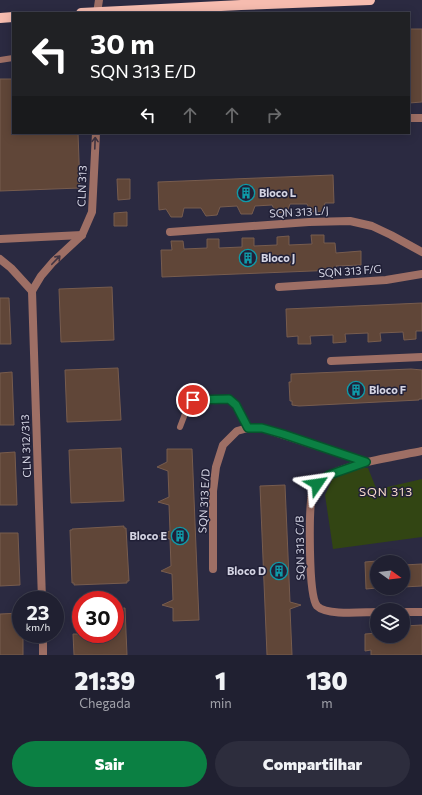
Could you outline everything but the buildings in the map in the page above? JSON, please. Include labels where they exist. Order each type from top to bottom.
[{"type":"main road","points":[[110,12],[237,2],[370,0]]},
{"type":"main road","points":[[0,18],[12,17]]},
{"type":"street","points":[[97,12],[99,0]]},
{"type":"street","points":[[410,118],[422,118]]},
{"type":"street","name":"CLN 313","points":[[32,291],[41,276],[53,262],[82,235],[92,212],[96,134]]},
{"type":"street","name":"SQN 313 L/J","points":[[170,232],[309,222],[350,221],[372,226],[422,252]]},
{"type":"street","points":[[0,239],[82,235]]},
{"type":"street","points":[[0,259],[11,268],[32,291]]},
{"type":"street","name":"SQN 313 F/G","points":[[279,286],[386,280],[422,274]]},
{"type":"street","name":"CLN 312/313","points":[[32,291],[42,591]]},
{"type":"street","points":[[331,361],[422,357]]},
{"type":"street","points":[[248,428],[262,428],[269,430],[366,462],[422,451]]},
{"type":"street","name":"SQN 313 E/D","points":[[213,569],[213,491],[216,467],[223,445],[237,431],[248,428]]},
{"type":"street","name":"SQN 313 C/B","points":[[366,462],[329,475],[317,484],[312,493],[310,553],[314,601],[318,606],[332,612],[370,612]]},
{"type":"street","points":[[410,612],[422,612]]},
{"type":"street","points":[[43,643],[43,655]]},
{"type":"lane","points":[[0,60],[12,58]]},
{"type":"lane","points":[[180,427],[188,406],[193,400],[229,399],[236,405],[248,428]]},
{"type":"green space","points":[[355,468],[368,468],[376,488],[379,489],[422,479],[422,537],[333,549],[325,495],[332,480],[340,473]]},
{"type":"place","name":"Bloco L","points":[[246,193]]},
{"type":"place","name":"Bloco J","points":[[248,258]]},
{"type":"place","name":"Bloco F","points":[[356,390]]},
{"type":"place","name":"Bloco E","points":[[180,536]]},
{"type":"place","name":"Bloco D","points":[[279,571]]},
{"type":"district","name":"SQN 313","points":[[386,492]]},
{"type":"route","points":[[193,400],[229,399],[236,405],[248,428],[262,428],[283,434],[366,462],[329,475],[317,484]]}]
